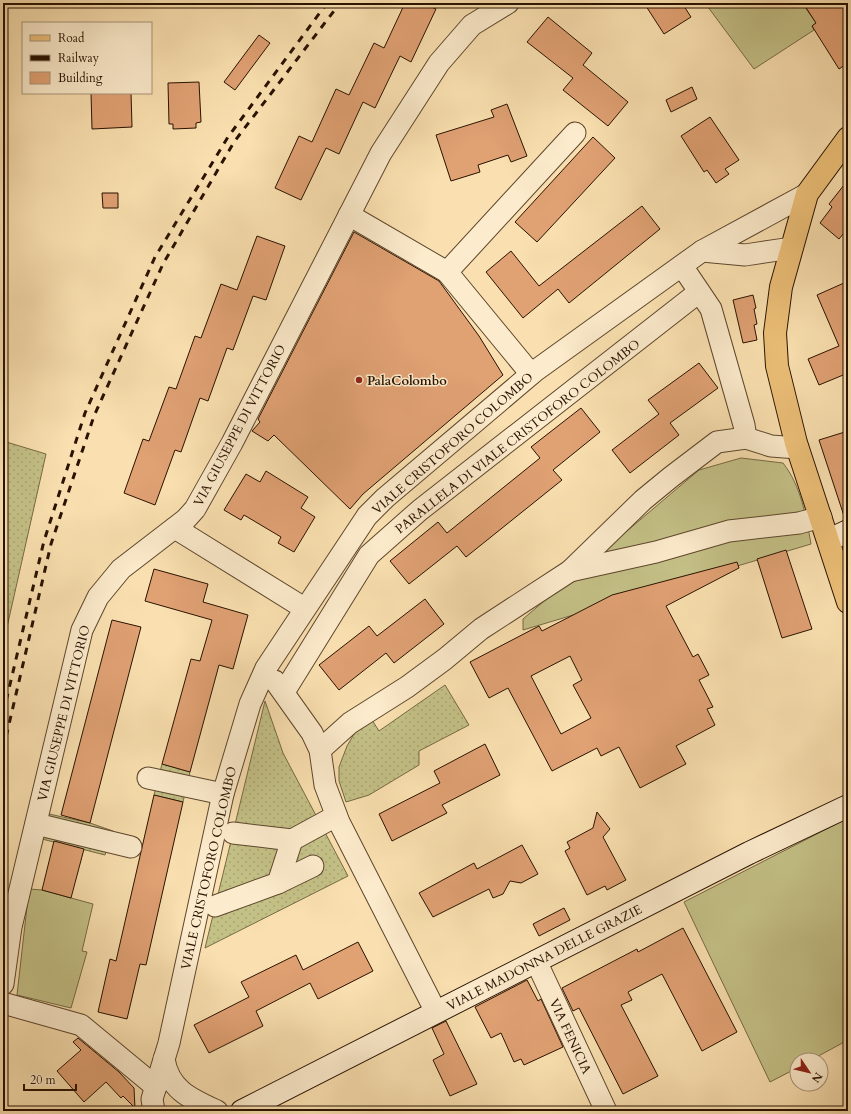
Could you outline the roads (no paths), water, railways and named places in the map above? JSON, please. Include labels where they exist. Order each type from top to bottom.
[{"type":"main road","points":[[848,138],[807,194],[781,287],[775,333],[777,366],[798,448],[848,602]]},
{"type":"street","name":"VIA GIUSEPPE DI VITTORIO","points":[[3,984],[11,927],[82,630],[88,616],[98,597],[121,569],[186,519],[195,508],[218,468],[381,153],[439,63],[472,25],[508,3]]},
{"type":"street","points":[[447,272],[575,132]]},
{"type":"street","name":"VIALE CRISTOFORO COLOMBO","points":[[154,1111],[152,1100],[164,1059],[223,794],[250,704],[266,668],[304,608],[367,516],[385,498],[531,374],[702,251],[807,194]]},
{"type":"street","points":[[349,215],[447,272],[531,374]]},
{"type":"street","points":[[702,251],[745,255],[792,248]]},
{"type":"street","points":[[682,266],[711,309],[744,424],[746,438]]},
{"type":"street","name":"PARALLELA DI VIALE CRISTOFORO COLOMBO","points":[[284,692],[369,554],[420,510],[699,292]]},
{"type":"street","points":[[320,750],[350,723],[407,687],[445,659],[481,629],[570,571],[670,476],[717,442],[746,438],[771,446],[798,448]]},
{"type":"street","points":[[570,571],[656,552],[729,531],[799,523],[821,516]]},
{"type":"street","points":[[175,528],[304,608]]},
{"type":"street","points":[[829,540],[848,531]]},
{"type":"street","points":[[266,668],[312,733],[320,750],[325,785],[336,816],[436,1012]]},
{"type":"street","points":[[148,778],[223,794]]},
{"type":"street","name":"VIALE MADONNA DELLE GRAZIE","points":[[242,1111],[749,853],[848,806]]},
{"type":"street","points":[[232,833],[292,840],[336,816]]},
{"type":"street","points":[[36,824],[131,847]]},
{"type":"street","points":[[278,883],[292,840]]},
{"type":"street","points":[[215,906],[278,883],[313,866]]},
{"type":"street","name":"VIA FENICIA","points":[[536,961],[606,1111]]},
{"type":"street","points":[[3,1003],[81,1025],[156,1087]]},
{"type":"street","points":[[164,1059],[169,1077],[191,1103],[217,1111]]},
{"type":"railway","points":[[3,714],[44,541],[85,413],[155,257],[228,137],[327,3]]},
{"type":"railway","points":[[3,750],[51,544],[94,416],[163,264],[234,142],[340,3]]},
{"type":"place","name":"PalaColombo","points":[[359,380]]}]
